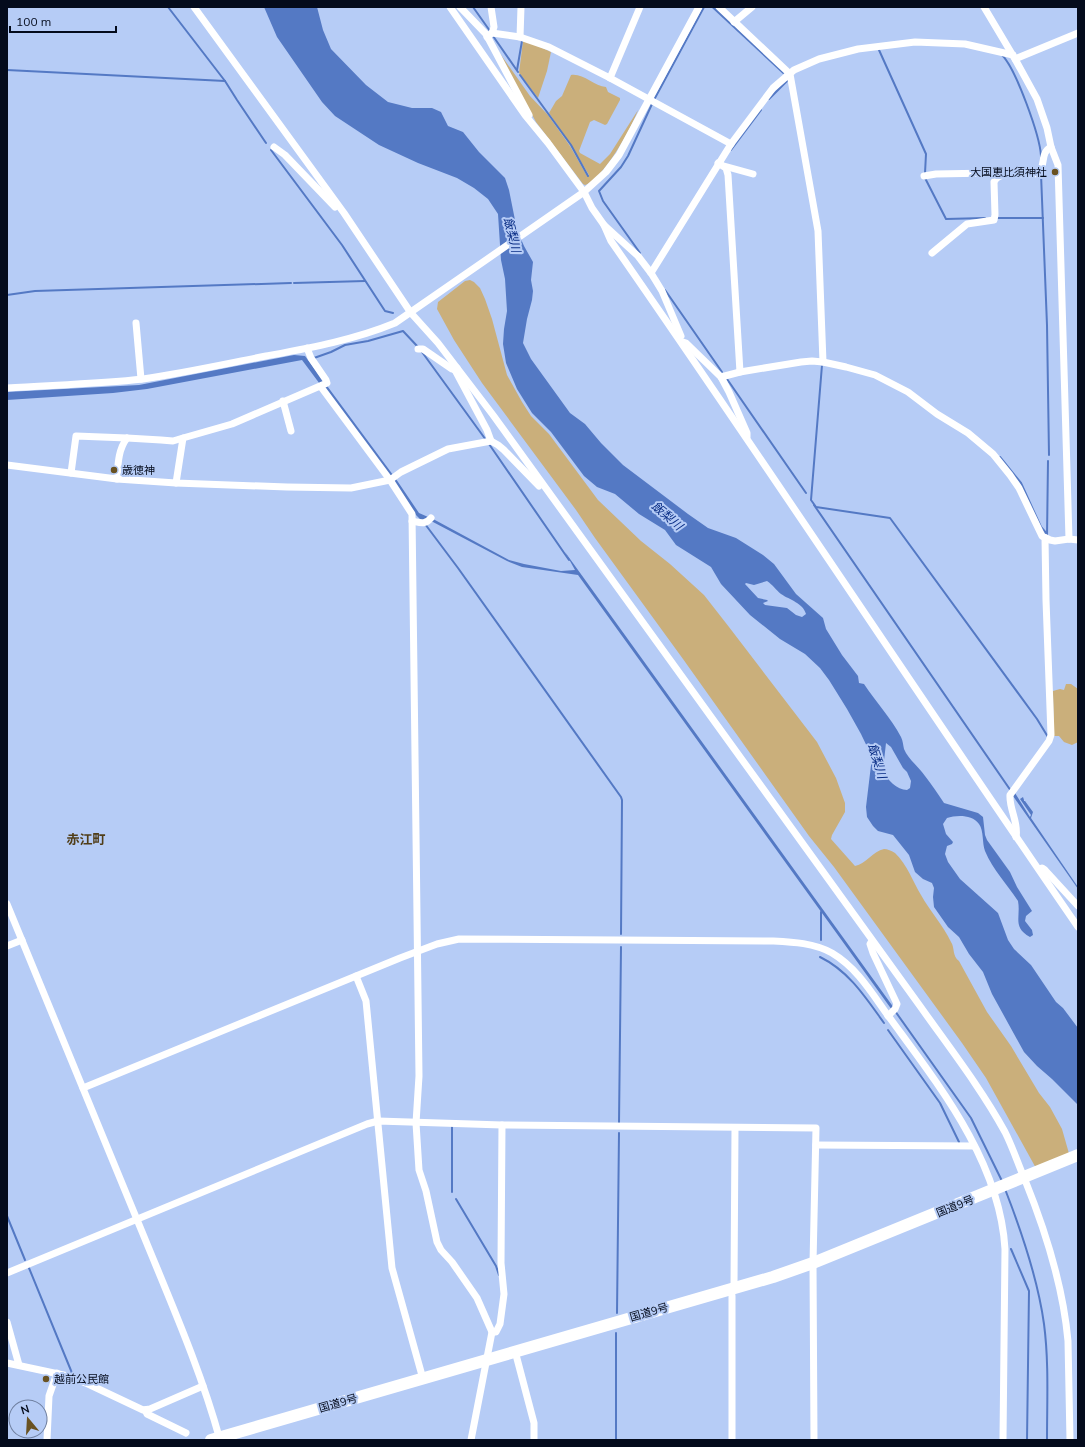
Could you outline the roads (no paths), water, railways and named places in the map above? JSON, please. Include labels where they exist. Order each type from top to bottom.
[{"type":"highway","name":"国道9号","points":[[216,1439],[813,1263],[1078,1155]]},
{"type":"street","points":[[194,7],[344,212],[413,311],[544,486],[971,1078],[1005,1133],[1047,1239],[1057,1275],[1067,1326],[1070,1440]]},
{"type":"street","points":[[450,7],[532,124],[548,143],[581,194],[604,225],[611,241],[1078,927]]},
{"type":"street","points":[[460,7],[490,35],[532,124]]},
{"type":"street","points":[[490,35],[494,27],[491,7]]},
{"type":"street","points":[[520,37],[521,7]]},
{"type":"street","points":[[610,78],[640,7]]},
{"type":"street","points":[[7,388],[141,379],[178,373],[307,348],[376,331],[395,323],[581,194],[606,172],[619,155],[699,7]]},
{"type":"street","points":[[719,7],[790,75],[818,231],[822,362]]},
{"type":"street","points":[[734,22],[752,7]]},
{"type":"street","points":[[984,7],[1037,99],[1059,170],[1069,539]]},
{"type":"street","points":[[651,273],[721,165],[731,144],[773,88],[808,63],[858,49],[915,42],[965,44],[1014,57],[1078,33]]},
{"type":"street","points":[[490,35],[520,37],[549,47],[650,99],[731,144]]},
{"type":"street","points":[[274,147],[285,155],[340,213],[344,212]]},
{"type":"street","points":[[924,176],[936,174],[991,173],[998,176],[1039,173],[1042,169],[1044,153],[1051,147]]},
{"type":"street","points":[[721,165],[753,174]]},
{"type":"street","points":[[721,165],[727,170],[728,175],[740,372]]},
{"type":"street","points":[[932,253],[968,224],[994,220],[994,182],[998,176]]},
{"type":"street","points":[[604,225],[638,256],[651,273],[662,291],[680,334],[681,342]]},
{"type":"street","points":[[136,323],[141,379]]},
{"type":"street","points":[[681,342],[686,342],[721,377],[747,433],[747,440]]},
{"type":"street","points":[[71,473],[76,436],[161,440],[183,438],[232,424],[283,401],[323,386],[326,380],[311,358],[307,348]]},
{"type":"street","points":[[419,349],[429,352],[456,369],[488,430],[491,442]]},
{"type":"street","points":[[721,377],[740,372],[801,362],[822,362],[846,367],[875,376],[908,392],[937,414],[968,434],[993,454],[1010,475],[1028,504],[1040,532],[1045,538],[1055,541],[1069,539],[1078,540]]},
{"type":"street","points":[[323,386],[392,478],[410,510],[412,521],[419,1076],[416,1123],[419,1170],[426,1191],[439,1246],[477,1298],[492,1332],[471,1440]]},
{"type":"street","points":[[283,401],[291,431]]},
{"type":"street","points":[[117,479],[120,453],[123,443],[127,438]]},
{"type":"street","points":[[176,483],[183,438]]},
{"type":"street","points":[[7,465],[117,479],[176,483],[287,488],[351,488],[392,478],[444,451],[491,442],[504,450],[539,486],[544,486]]},
{"type":"street","points":[[412,521],[427,521]]},
{"type":"street","points":[[1016,837],[1017,831],[1010,795],[1049,741],[1051,735],[1045,538]]},
{"type":"street","points":[[1039,869],[1042,868],[1045,870],[1078,906]]},
{"type":"street","points":[[7,904],[197,1367],[217,1427],[216,1439]]},
{"type":"street","points":[[83,1088],[400,958],[443,943],[470,938],[759,940],[802,943],[826,950],[848,965],[862,980],[952,1104],[989,1177],[1002,1218],[1005,1236],[1003,1440]]},
{"type":"street","points":[[7,946],[22,940]]},
{"type":"street","points":[[872,941],[870,944],[873,953],[896,1004],[895,1009],[888,1016]]},
{"type":"street","points":[[356,976],[366,1001],[392,1268],[423,1379]]},
{"type":"street","points":[[7,1273],[360,1127],[378,1122],[502,1125],[816,1128],[813,1263],[814,1440]]},
{"type":"street","points":[[492,1332],[496,1332],[500,1324],[504,1294],[501,1263],[502,1125]]},
{"type":"street","points":[[732,1440],[732,1288],[735,1128]]},
{"type":"street","points":[[816,1145],[974,1146]]},
{"type":"street","points":[[7,1322],[19,1366]]},
{"type":"street","points":[[515,1351],[534,1423],[534,1440]]},
{"type":"street","points":[[7,1363],[68,1376],[88,1384],[138,1409],[145,1410],[203,1386]]},
{"type":"street","points":[[47,1440],[49,1396],[57,1373]]},
{"type":"street","points":[[145,1410],[147,1414],[186,1433]]},
{"type":"water","name":"飯梨川","points":[[264,7],[317,7],[323,30],[331,49],[366,85],[388,102],[412,108],[432,108],[441,112],[448,126],[463,132],[479,152],[505,178],[517,230],[533,262],[531,280],[533,291],[532,300],[523,343],[531,359],[570,413],[585,424],[623,465],[708,528],[736,538],[763,555],[774,564],[796,594],[823,618],[826,629],[842,655],[858,676],[859,683],[864,684],[888,717],[901,737],[906,753],[933,786],[944,803],[978,813],[983,817],[987,840],[1010,872],[1017,887],[1032,911],[1026,916],[1025,921],[1032,930],[1033,935],[1030,937],[1024,933],[1019,925],[1018,901],[988,858],[984,848],[981,827],[976,821],[972,818],[964,816],[947,818],[943,824],[946,834],[953,842],[947,846],[945,854],[948,862],[960,879],[998,913],[1008,940],[1014,949],[1031,965],[1056,1002],[1063,1008],[1078,1028],[1078,1105],[1024,1052],[992,994],[983,972],[969,954],[959,937],[948,927],[934,907],[934,888],[932,883],[923,879],[915,872],[909,855],[893,835],[878,831],[867,817],[866,807],[872,757],[847,709],[820,668],[805,654],[780,639],[750,615],[721,584],[711,567],[676,545],[665,530],[639,514],[615,494],[597,487],[584,476],[551,432],[532,413],[517,389],[506,363],[503,344],[507,311],[505,279],[501,260],[498,214],[488,199],[474,188],[457,178],[418,163],[379,145],[335,116],[322,102],[277,37]],"holes":[[[767,581],[781,594],[799,604],[806,614],[802,617],[796,615],[787,608],[765,605],[763,603],[768,601],[758,598],[745,584],[754,585]],[[886,743],[891,747],[903,768],[907,772],[911,781],[910,788],[907,790],[903,790],[893,784],[883,770]]]},
{"type":"water","points":[[711,7],[715,7],[785,73],[783,74]]},
{"type":"water","points":[[294,355],[305,356],[396,479],[419,513],[435,520],[509,560],[561,571],[575,570],[565,552],[894,1008],[892,1010],[578,575],[522,567],[507,561],[433,522],[428,520],[423,522],[416,515],[302,360],[147,389],[113,393],[7,400],[7,392],[139,385]]},
{"type":"water","points":[[1015,793],[1030,817],[1031,815],[1020,799],[1023,797],[1024,801],[1033,812],[1031,818],[1078,889],[1013,796]]},
{"type":"waterway","points":[[168,7],[225,81],[266,143]]},
{"type":"waterway","points":[[473,7],[490,31]]},
{"type":"waterway","points":[[655,98],[704,7]]},
{"type":"waterway","points":[[493,36],[518,72]]},
{"type":"waterway","points":[[517,70],[522,41]]},
{"type":"waterway","points":[[879,50],[926,154],[925,173]]},
{"type":"waterway","points":[[1002,55],[1014,74],[1026,103],[1040,146],[1041,156]]},
{"type":"waterway","points":[[7,70],[225,81]]},
{"type":"waterway","points":[[520,75],[571,145],[588,176]]},
{"type":"waterway","points":[[769,99],[788,80]]},
{"type":"waterway","points":[[640,253],[603,201],[599,191],[621,167],[628,156],[652,104]]},
{"type":"waterway","points":[[731,150],[761,110]]},
{"type":"waterway","points":[[271,150],[342,245],[385,311],[393,313]]},
{"type":"waterway","points":[[1041,174],[1047,325],[1049,455]]},
{"type":"waterway","points":[[925,178],[946,219],[985,218]]},
{"type":"waterway","points":[[997,218],[1043,218]]},
{"type":"waterway","points":[[294,283],[365,281]]},
{"type":"waterway","points":[[7,295],[35,291],[291,283]]},
{"type":"waterway","points":[[665,290],[722,372]]},
{"type":"waterway","points":[[314,358],[345,345],[368,341],[403,331],[418,347]]},
{"type":"waterway","points":[[422,352],[486,440]]},
{"type":"waterway","points":[[822,365],[811,500],[816,507],[890,518],[1037,719],[1048,737]]},
{"type":"waterway","points":[[727,379],[806,493]]},
{"type":"waterway","points":[[489,444],[569,560]]},
{"type":"waterway","points":[[1000,457],[1021,483],[1041,527],[1047,534]]},
{"type":"waterway","points":[[1047,537],[1048,461]]},
{"type":"waterway","points":[[814,505],[1011,791]]},
{"type":"waterway","points":[[425,524],[621,797],[621,934]]},
{"type":"waterway","points":[[821,912],[821,940]]},
{"type":"waterway","points":[[619,1123],[621,947]]},
{"type":"waterway","points":[[820,957],[848,977],[884,1023]]},
{"type":"waterway","points":[[895,1011],[971,1118],[1002,1181]]},
{"type":"waterway","points":[[888,1030],[940,1103],[959,1142]]},
{"type":"waterway","points":[[452,1127],[452,1192]]},
{"type":"waterway","points":[[617,1313],[619,1133]]},
{"type":"waterway","points":[[1005,1189],[1028,1255],[1038,1290],[1044,1324],[1047,1353],[1047,1440]]},
{"type":"waterway","points":[[456,1199],[496,1266],[499,1275]]},
{"type":"waterway","points":[[7,1216],[25,1260]]},
{"type":"waterway","points":[[1011,1249],[1029,1291],[1027,1440]]},
{"type":"waterway","points":[[29,1268],[72,1373]]},
{"type":"waterway","points":[[616,1333],[616,1440]]},
{"type":"place","name":"大国恵比須神社","points":[[1055,172]]},
{"type":"place","name":"歳徳神","points":[[114,470]]},
{"type":"place","name":"越前公民館","points":[[46,1379]]},
{"type":"district","name":"赤江町","points":[[86,839]]}]
